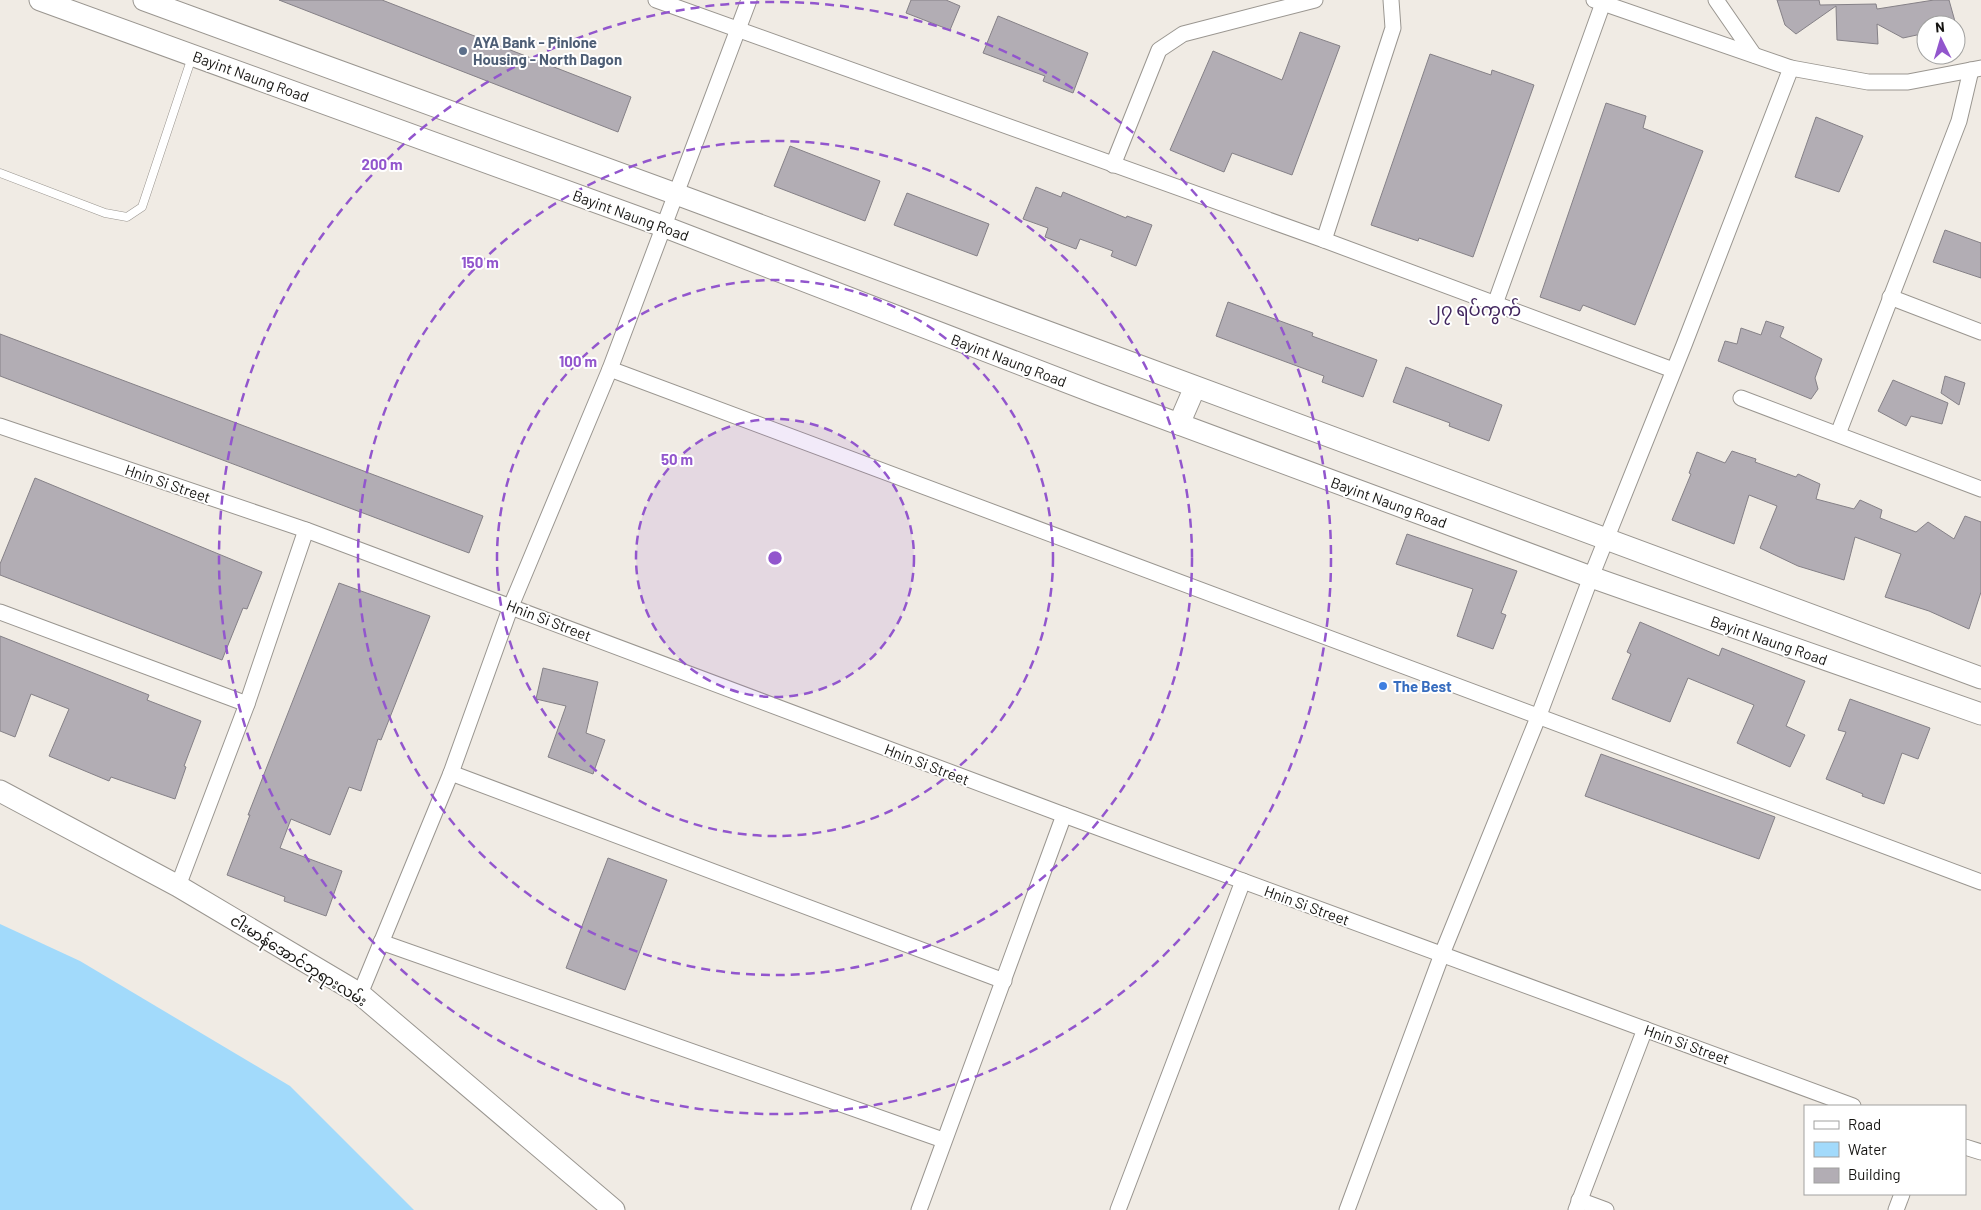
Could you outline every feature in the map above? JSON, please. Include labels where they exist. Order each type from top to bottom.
[{"type":"main road","name":"Bayint Naung Road","points":[[40,0],[665,227],[1179,424],[1591,577],[1981,714]]},
{"type":"main road","points":[[144,0],[676,194],[1981,678]]},
{"type":"main road","points":[[1179,424],[1195,387]]},
{"type":"main road","name":"ငါးမာန်အောင်ဘုရားလမ်း","points":[[0,791],[178,886],[360,994],[614,1210]]},
{"type":"street","points":[[656,0],[1324,240],[1673,370]]},
{"type":"street","points":[[360,994],[451,773],[511,606],[610,369],[749,0]]},
{"type":"street","points":[[1112,164],[1159,50],[1183,34],[1315,0]]},
{"type":"street","points":[[1324,240],[1393,28],[1391,0]]},
{"type":"street","points":[[1716,0],[1754,55]]},
{"type":"street","points":[[1496,304],[1599,2],[1791,68],[1868,82],[1908,82],[1976,69],[1959,121],[1838,434]]},
{"type":"street","points":[[1347,1210],[1442,954],[1539,716],[1591,577],[1791,68]]},
{"type":"street","points":[[1890,297],[1981,332]]},
{"type":"street","points":[[610,369],[1981,882]]},
{"type":"street","points":[[1741,398],[1981,489]]},
{"type":"street","name":"Hnin Si Street","points":[[0,426],[306,530],[1064,815],[1850,1105]]},
{"type":"street","points":[[178,886],[247,704],[306,530]]},
{"type":"street","points":[[0,612],[247,704]]},
{"type":"street","points":[[451,773],[1004,981]]},
{"type":"street","points":[[919,1210],[943,1140],[1004,981],[1064,815]]},
{"type":"street","points":[[1118,1210],[1243,881]]},
{"type":"street","points":[[381,942],[943,1140]]},
{"type":"street","points":[[1606,1210],[1577,1205],[1645,1029]]},
{"type":"street","points":[[1966,1147],[1981,1152]]},
{"type":"street","points":[[1896,1210],[1902,1195]]},
{"type":"lane","points":[[0,173],[105,213],[127,217],[142,207],[193,55]]},
{"type":"water","points":[[0,924],[80,961],[290,1086],[414,1210],[0,1210]]},
{"type":"building","points":[[279,0],[382,0],[631,97],[618,132]]},
{"type":"building","points":[[911,0],[946,0],[960,6],[950,30],[906,13]]},
{"type":"building","points":[[1777,0],[1819,0],[1820,5],[1876,4],[1877,9],[1934,0],[1949,0],[1953,15],[1916,15],[1916,35],[1903,38],[1877,24],[1878,44],[1837,40],[1836,6],[1796,34],[1785,25]]},
{"type":"building","points":[[998,16],[1088,53],[1073,93],[1043,81],[1045,76],[983,53]]},
{"type":"building","points":[[1300,32],[1340,46],[1292,175],[1232,153],[1224,172],[1170,150],[1213,51],[1282,80]]},
{"type":"building","points":[[1430,54],[1491,75],[1492,70],[1534,85],[1473,257],[1419,238],[1418,241],[1371,225]]},
{"type":"building","points":[[1606,103],[1646,116],[1643,128],[1703,151],[1635,325],[1583,305],[1580,311],[1540,297]]},
{"type":"building","points":[[1816,117],[1863,136],[1839,192],[1795,177]]},
{"type":"building","points":[[790,146],[880,181],[865,221],[774,186]]},
{"type":"building","points":[[1036,187],[1061,197],[1063,192],[1126,218],[1127,216],[1152,225],[1136,266],[1111,256],[1113,251],[1080,239],[1076,249],[1045,237],[1048,228],[1023,219]]},
{"type":"building","points":[[907,193],[989,224],[977,256],[894,225]]},
{"type":"building","points":[[1945,230],[1981,243],[1981,278],[1933,262]]},
{"type":"building","points":[[1228,302],[1313,333],[1312,336],[1377,360],[1363,397],[1322,382],[1324,376],[1216,336]]},
{"type":"building","points":[[1766,321],[1784,327],[1780,337],[1822,359],[1815,378],[1818,389],[1811,399],[1718,361],[1725,341],[1737,344],[1741,328],[1761,335]]},
{"type":"building","points":[[0,334],[483,516],[469,553],[0,376]]},
{"type":"building","points":[[1406,367],[1502,405],[1489,441],[1449,426],[1450,423],[1393,402]]},
{"type":"building","points":[[1945,376],[1965,383],[1959,405],[1941,393]]},
{"type":"building","points":[[1893,380],[1948,403],[1942,424],[1911,416],[1906,426],[1878,411]]},
{"type":"building","points":[[1732,451],[1756,459],[1755,462],[1796,477],[1798,474],[1820,484],[1816,499],[1854,509],[1860,500],[1882,510],[1880,518],[1916,532],[1928,522],[1954,539],[1965,516],[1981,522],[1981,592],[1969,629],[1929,611],[1885,597],[1901,554],[1855,537],[1844,580],[1798,566],[1760,548],[1777,506],[1749,495],[1734,544],[1672,520],[1691,474],[1689,473],[1697,452],[1725,463]]},
{"type":"building","points":[[35,478],[262,572],[247,609],[243,608],[222,660],[0,575],[0,564]]},
{"type":"building","points":[[1407,534],[1517,571],[1501,613],[1506,615],[1493,649],[1457,636],[1473,589],[1396,564]]},
{"type":"building","points":[[339,583],[430,616],[381,740],[378,739],[361,791],[349,787],[330,835],[291,819],[280,848],[342,871],[326,916],[284,901],[285,897],[227,875],[250,815],[248,815]]},
{"type":"building","points":[[1640,622],[1719,656],[1722,648],[1805,681],[1786,726],[1805,735],[1790,767],[1737,743],[1754,705],[1688,678],[1670,722],[1612,699],[1631,654],[1627,652]]},
{"type":"building","points":[[0,636],[149,695],[147,700],[201,721],[184,766],[186,767],[175,799],[111,777],[109,781],[49,756],[69,709],[31,694],[15,737],[0,731]]},
{"type":"building","points":[[543,668],[598,682],[586,733],[605,740],[593,774],[548,757],[566,706],[536,699]]},
{"type":"building","points":[[1850,699],[1930,728],[1918,759],[1902,753],[1884,804],[1826,779],[1846,732],[1838,730]]},
{"type":"building","points":[[1601,754],[1775,817],[1759,859],[1585,796]]},
{"type":"building","points":[[608,858],[667,880],[625,990],[566,968]]},
{"type":"place","name":"AYA Bank - Pinlone Housing - North Dagon","points":[[463,51]]},
{"type":"place","name":"The Best","points":[[1383,686]]},
{"type":"district","name":"၂၇ ရပ်ကွက်","points":[[1475,309]]}]
